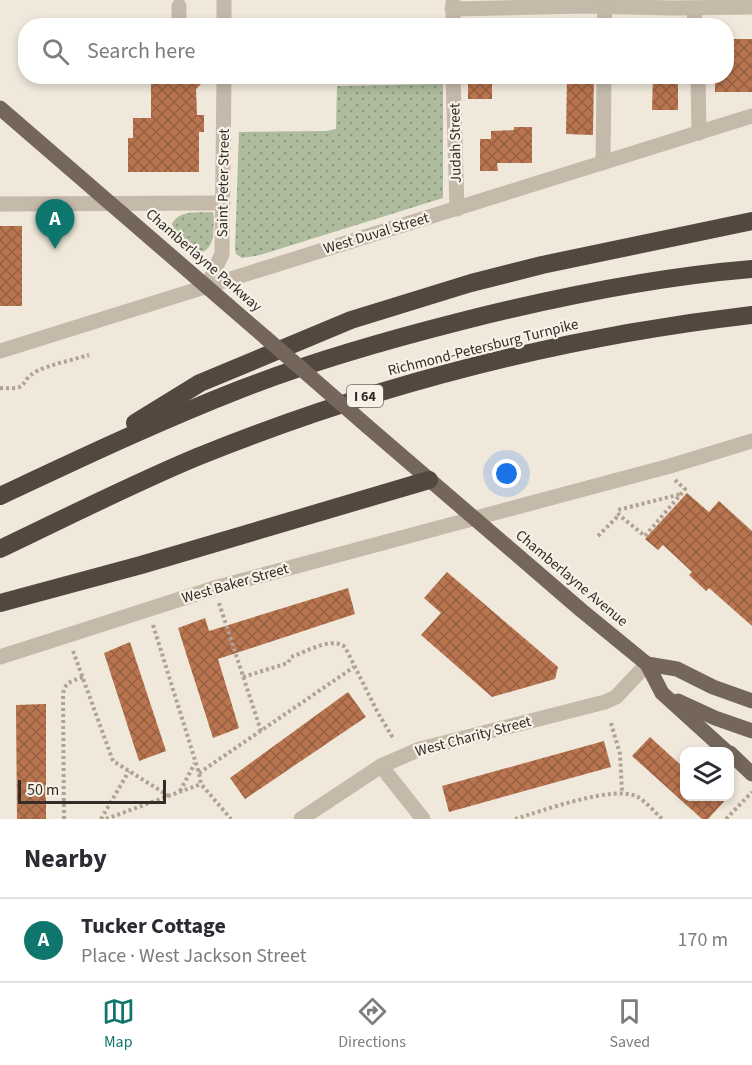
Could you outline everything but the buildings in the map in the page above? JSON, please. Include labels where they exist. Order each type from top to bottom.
[{"type":"highway","points":[[73,462],[200,383],[351,320],[471,283],[542,265],[752,221]]},
{"type":"highway","points":[[720,228],[752,226]]},
{"type":"highway","name":"Richmond-Petersburg Turnpike","points":[[0,496],[174,416],[242,389],[346,353],[416,333],[559,298],[632,284],[752,269]]},
{"type":"highway","name":"Richmond-Petersburg Turnpike","points":[[0,549],[130,486],[195,458],[297,419],[391,388],[497,359],[568,344],[648,329],[752,315]]},
{"type":"highway","points":[[0,603],[141,565],[429,480]]},
{"type":"main road","name":"Chamberlayne Parkway","points":[[0,108],[383,440]]},
{"type":"main road","name":"Chamberlayne Avenue","points":[[383,440],[647,664],[662,693],[722,747]]},
{"type":"main road","points":[[647,664],[677,669],[713,687],[752,701]]},
{"type":"main road","points":[[662,693],[715,718],[752,731]]},
{"type":"main road","name":"Chamberlayne Avenue","points":[[734,758],[752,774]]},
{"type":"street","points":[[224,0],[224,18]]},
{"type":"street","points":[[453,4],[752,7]]},
{"type":"street","points":[[178,18],[179,6]]},
{"type":"street","points":[[604,6],[604,18]]},
{"type":"street","points":[[694,8],[695,18]]},
{"type":"street","name":"Saint Peter Street","points":[[207,286],[222,254],[224,84]]},
{"type":"street","name":"Judah Street","points":[[453,84],[457,209]]},
{"type":"street","points":[[603,163],[604,84]]},
{"type":"street","points":[[698,84],[699,133]]},
{"type":"street","name":"West Duval Street","points":[[0,351],[752,116]]},
{"type":"street","points":[[0,204],[223,203]]},
{"type":"street","name":"West Baker Street","points":[[0,657],[218,587],[670,466],[752,441]]},
{"type":"street","name":"West Charity Street","points":[[301,819],[381,766],[420,749],[605,702],[616,697],[647,664]]},
{"type":"street","points":[[381,766],[423,819]]},
{"type":"path","points":[[0,388],[14,390],[20,388],[38,371],[89,355]]},
{"type":"path","points":[[619,515],[645,536],[685,489],[674,479]]},
{"type":"path","points":[[598,536],[619,515],[618,510],[681,494]]},
{"type":"path","points":[[219,603],[261,731]]},
{"type":"path","points":[[153,624],[201,784],[231,819]]},
{"type":"path","points":[[243,677],[288,663],[291,657],[330,643],[339,643],[345,647],[393,738]]},
{"type":"path","points":[[73,651],[113,761],[169,796]]},
{"type":"path","points":[[199,773],[354,667]]},
{"type":"path","points":[[64,819],[63,695],[68,683],[83,677]]},
{"type":"path","points":[[611,723],[620,754],[622,792]]},
{"type":"path","points":[[180,792],[195,763]]},
{"type":"path","points":[[101,819],[129,771]]},
{"type":"path","points":[[106,819],[201,784]]},
{"type":"path","points":[[515,819],[592,797],[622,792],[638,797],[662,819]]},
{"type":"path","points":[[726,819],[752,792]]},
{"type":"green space","points":[[443,84],[443,198],[260,255],[242,258],[236,254],[239,132],[336,129],[337,86]]},
{"type":"green space","points":[[212,212],[214,216],[212,242],[206,250],[200,252],[194,250],[183,241],[172,224],[175,219],[184,214]]},
{"type":"place","name":"Tucker Cottage","points":[[55,249]]}]
